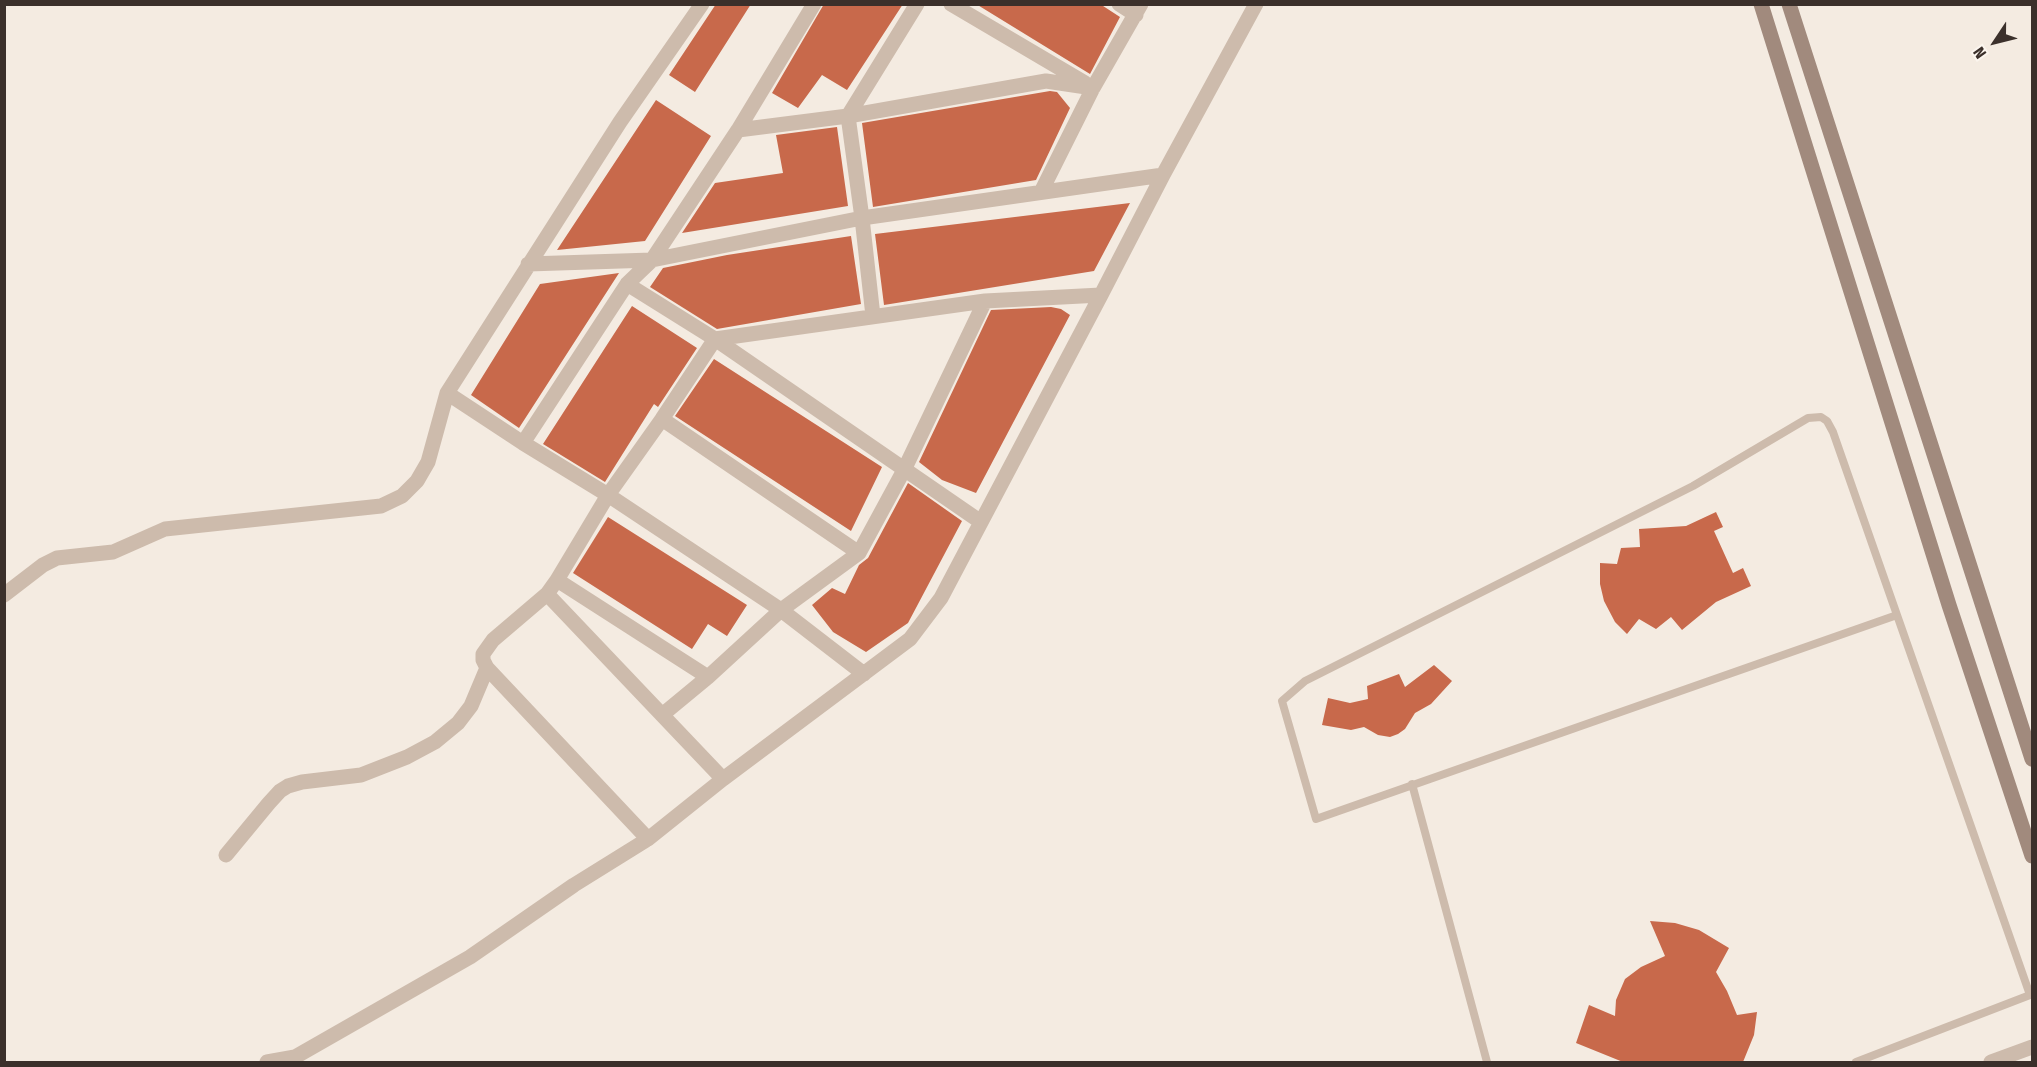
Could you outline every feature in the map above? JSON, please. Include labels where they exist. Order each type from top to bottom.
[{"type":"main road","points":[[1761,4],[1945,594],[2032,855]]},
{"type":"main road","points":[[1790,4],[2032,759]]},
{"type":"street","points":[[4,595],[43,565],[57,558],[113,552],[165,529],[381,506],[394,501],[417,481],[428,462],[447,393],[620,122],[702,4]]},
{"type":"street","points":[[523,443],[627,284],[652,260],[738,130],[814,4]]},
{"type":"street","points":[[873,316],[848,116],[916,4]]},
{"type":"street","points":[[951,4],[1093,88]]},
{"type":"street","points":[[1041,192],[1093,88],[1138,10],[1119,4]]},
{"type":"street","points":[[267,1062],[294,1057],[470,957],[574,885],[648,839],[723,779],[910,639],[941,598],[1162,175],[1256,4]]},
{"type":"street","points":[[738,130],[848,116],[1046,81],[1093,88]]},
{"type":"street","points":[[528,264],[652,260],[862,218],[1162,175]]},
{"type":"street","points":[[627,284],[716,339],[981,522]]},
{"type":"street","points":[[648,839],[488,668],[483,660],[483,654],[486,648],[547,594],[608,495],[716,339],[985,301],[1101,295]]},
{"type":"street","points":[[662,715],[708,677],[781,610],[859,553],[904,470],[985,301]]},
{"type":"street","points":[[447,393],[608,495],[781,610],[864,674]]},
{"type":"street","points":[[662,419],[859,553]]},
{"type":"street","points":[[557,580],[708,677]]},
{"type":"street","points":[[547,594],[723,779]]},
{"type":"street","points":[[226,855],[269,803],[288,786],[302,782],[361,775],[407,757],[435,742],[458,723],[471,706],[488,668]]},
{"type":"street","points":[[1991,1062],[2032,1047]]},
{"type":"lane","points":[[1856,1062],[2030,995],[1833,432],[1827,421],[1821,417],[1808,418],[1693,486],[1305,681],[1282,701],[1316,819],[1897,615]]},
{"type":"lane","points":[[1412,784],[1487,1062]]},
{"type":"building","points":[[716,4],[751,4],[695,92],[669,75]]},
{"type":"building","points":[[824,4],[903,4],[847,90],[822,75],[798,108],[772,93]]},
{"type":"building","points":[[976,4],[1100,4],[1120,17],[1090,74]]},
{"type":"building","points":[[1050,91],[1057,92],[1070,108],[1036,180],[873,207],[862,123]]},
{"type":"building","points":[[656,100],[711,136],[645,241],[557,250]]},
{"type":"building","points":[[837,127],[848,206],[682,233],[715,183],[783,173],[776,135]]},
{"type":"building","points":[[1130,203],[1094,271],[884,305],[875,234]]},
{"type":"building","points":[[851,236],[861,304],[717,329],[650,287],[663,268],[727,255]]},
{"type":"building","points":[[619,273],[519,428],[471,395],[540,284]]},
{"type":"building","points":[[632,306],[697,348],[658,407],[654,404],[605,482],[543,444]]},
{"type":"building","points":[[1051,307],[1061,309],[1070,315],[976,493],[942,480],[919,462],[991,310]]},
{"type":"building","points":[[714,359],[882,467],[851,531],[675,416]]},
{"type":"building","points":[[908,483],[962,521],[908,623],[866,652],[833,632],[812,605],[832,588],[845,594],[859,565],[868,558]]},
{"type":"building","points":[[1716,512],[1723,527],[1714,531],[1733,573],[1743,568],[1751,586],[1716,602],[1682,630],[1671,617],[1656,629],[1639,619],[1627,634],[1615,622],[1604,601],[1600,584],[1600,563],[1617,564],[1621,548],[1640,547],[1639,529],[1686,526]]},
{"type":"building","points":[[608,517],[747,605],[727,636],[708,624],[692,649],[573,573]]},
{"type":"building","points":[[1434,665],[1452,681],[1431,704],[1415,713],[1405,729],[1398,734],[1390,737],[1378,735],[1364,727],[1351,730],[1322,725],[1328,698],[1350,703],[1368,699],[1367,686],[1399,674],[1405,687]]},
{"type":"building","points":[[1650,921],[1675,923],[1699,930],[1729,948],[1716,972],[1737,1015],[1757,1012],[1754,1035],[1743,1062],[1623,1062],[1576,1043],[1589,1005],[1615,1016],[1616,1000],[1625,979],[1641,967],[1665,956]]}]
